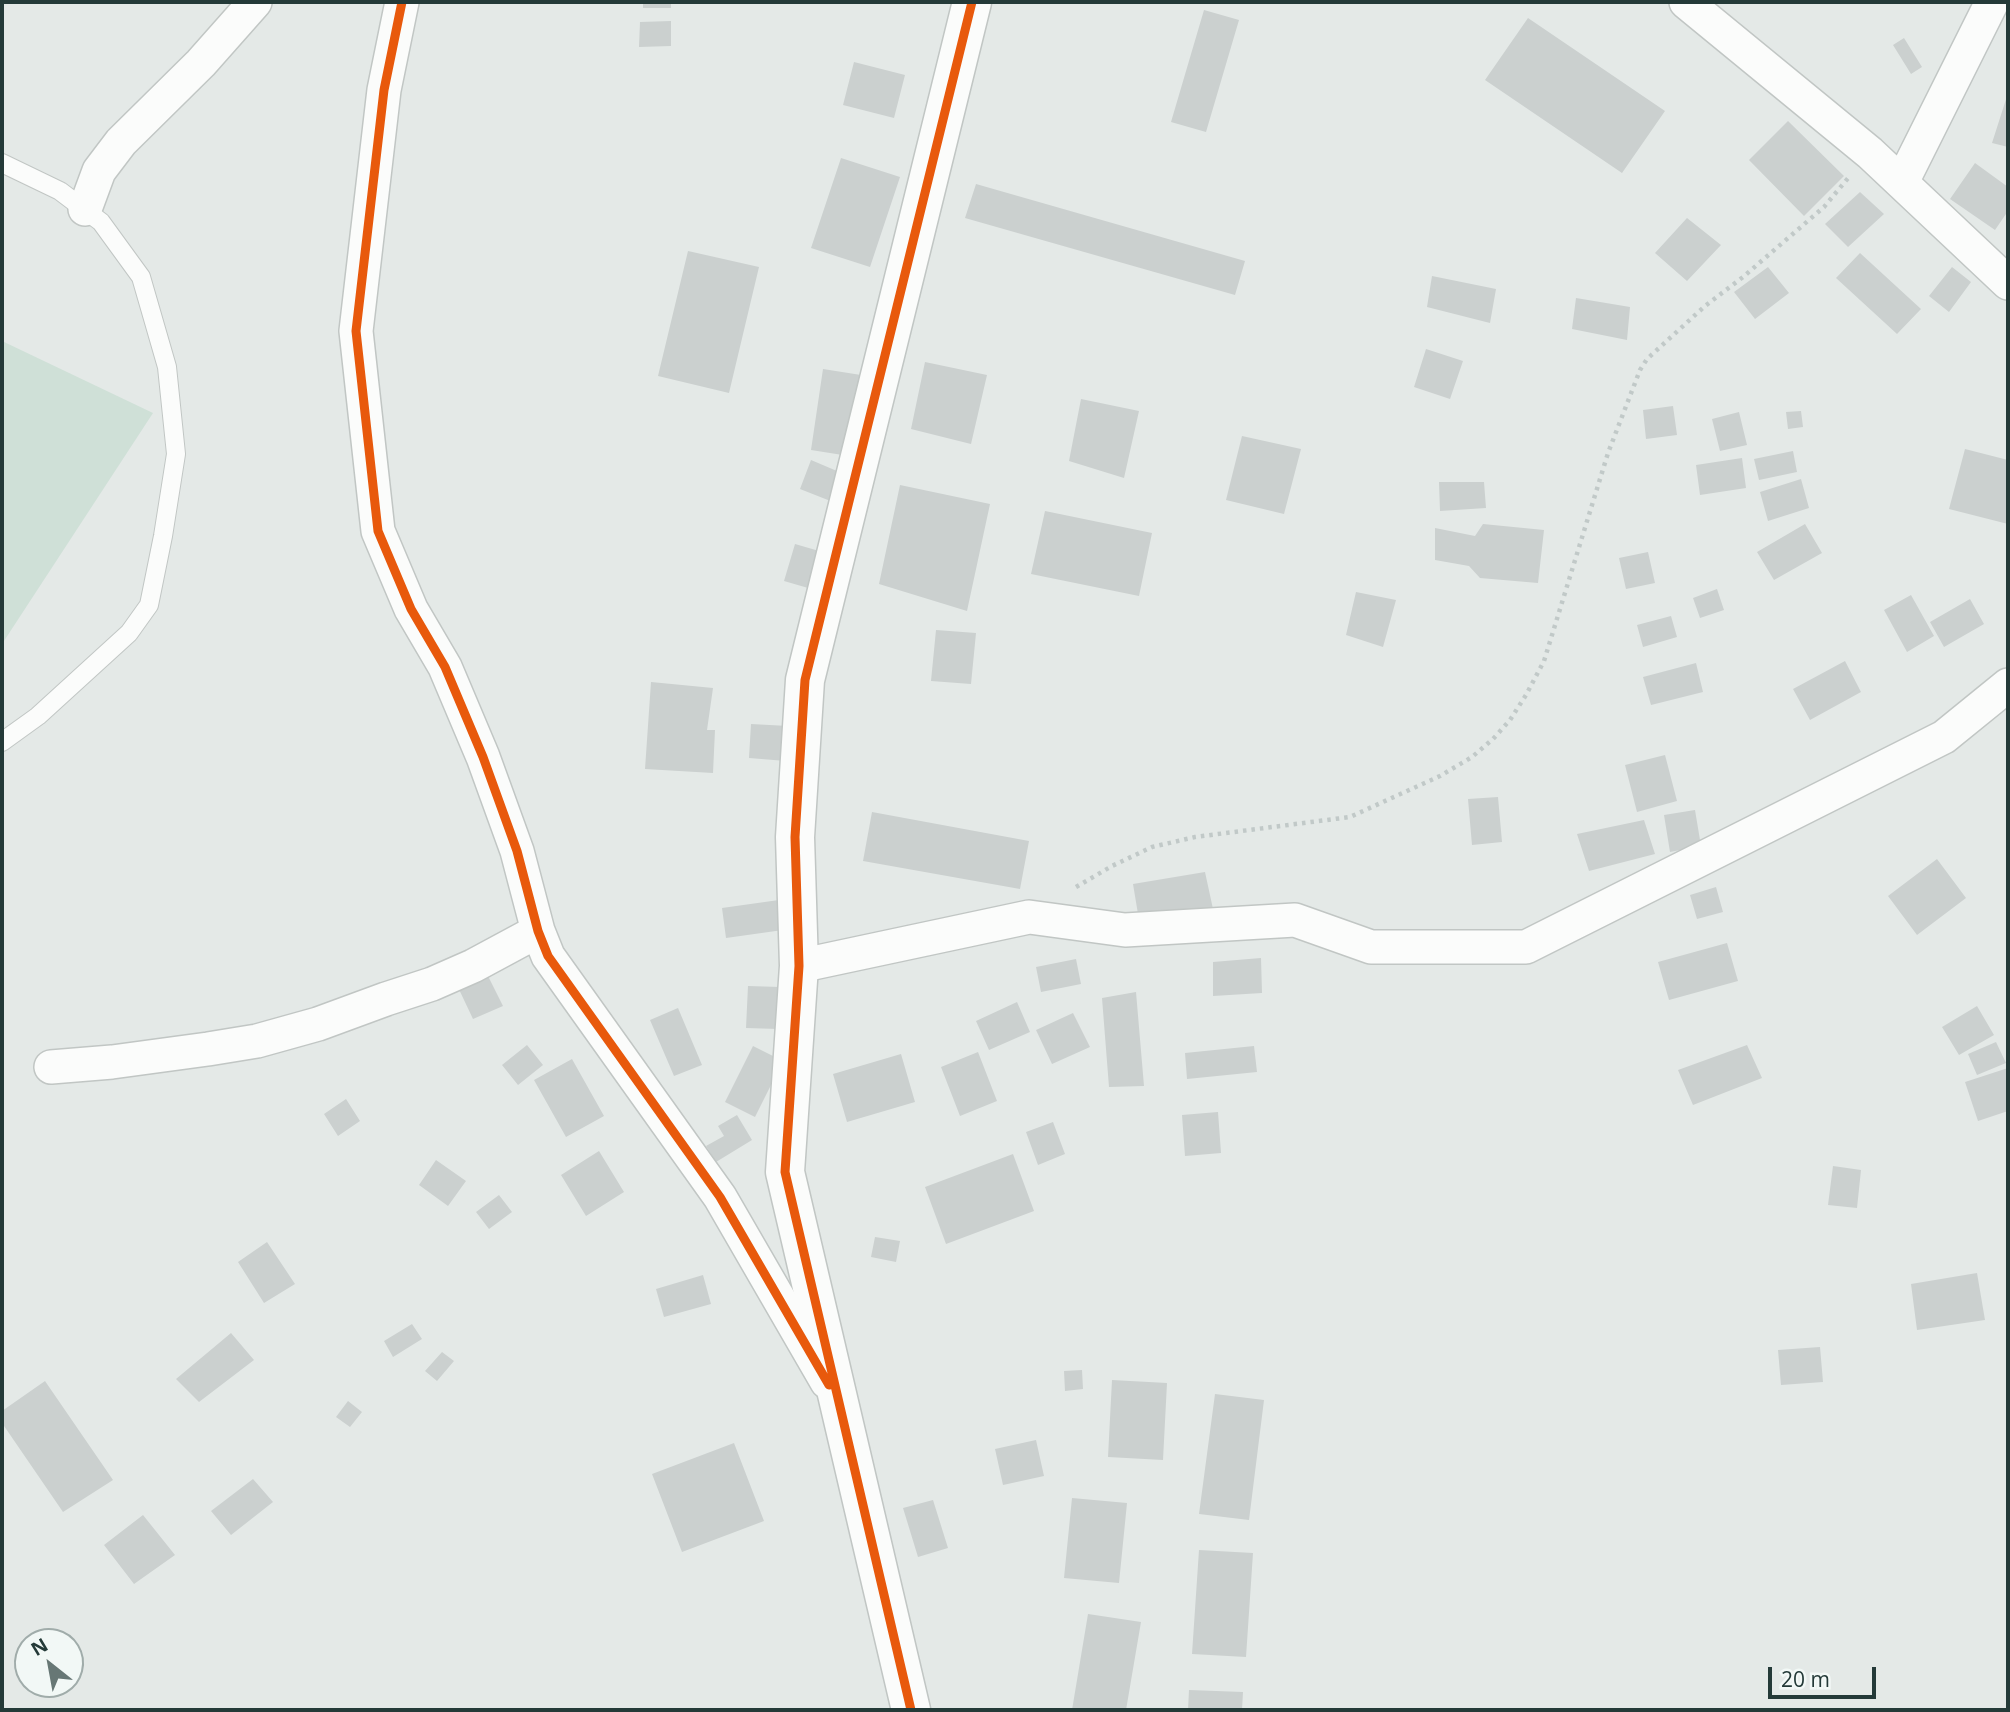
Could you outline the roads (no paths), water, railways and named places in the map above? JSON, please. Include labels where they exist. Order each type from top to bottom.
[{"type":"street","points":[[85,209],[99,171],[121,142],[201,64],[255,2]]},
{"type":"street","points":[[402,2],[384,90],[356,331],[378,531],[411,609],[445,667],[483,757],[517,851],[538,931],[548,956],[720,1197],[839,1403]]},
{"type":"street","points":[[911,1710],[785,1171],[799,966],[795,837],[805,680],[972,2]]},
{"type":"street","points":[[1686,2],[1870,153],[2008,283]]},
{"type":"street","points":[[1902,183],[1992,2]]},
{"type":"street","points":[[799,966],[1029,918],[1125,930],[1295,920],[1370,947],[1526,947],[1944,737],[2008,685]]},
{"type":"street","points":[[51,1067],[162,1056],[220,1047],[257,1041],[318,1024],[432,984],[473,966],[538,931]]},
{"type":"lane","points":[[2,163],[60,191],[101,222],[141,276],[167,367],[176,454],[149,604],[129,633],[38,716],[2,741]]}]
